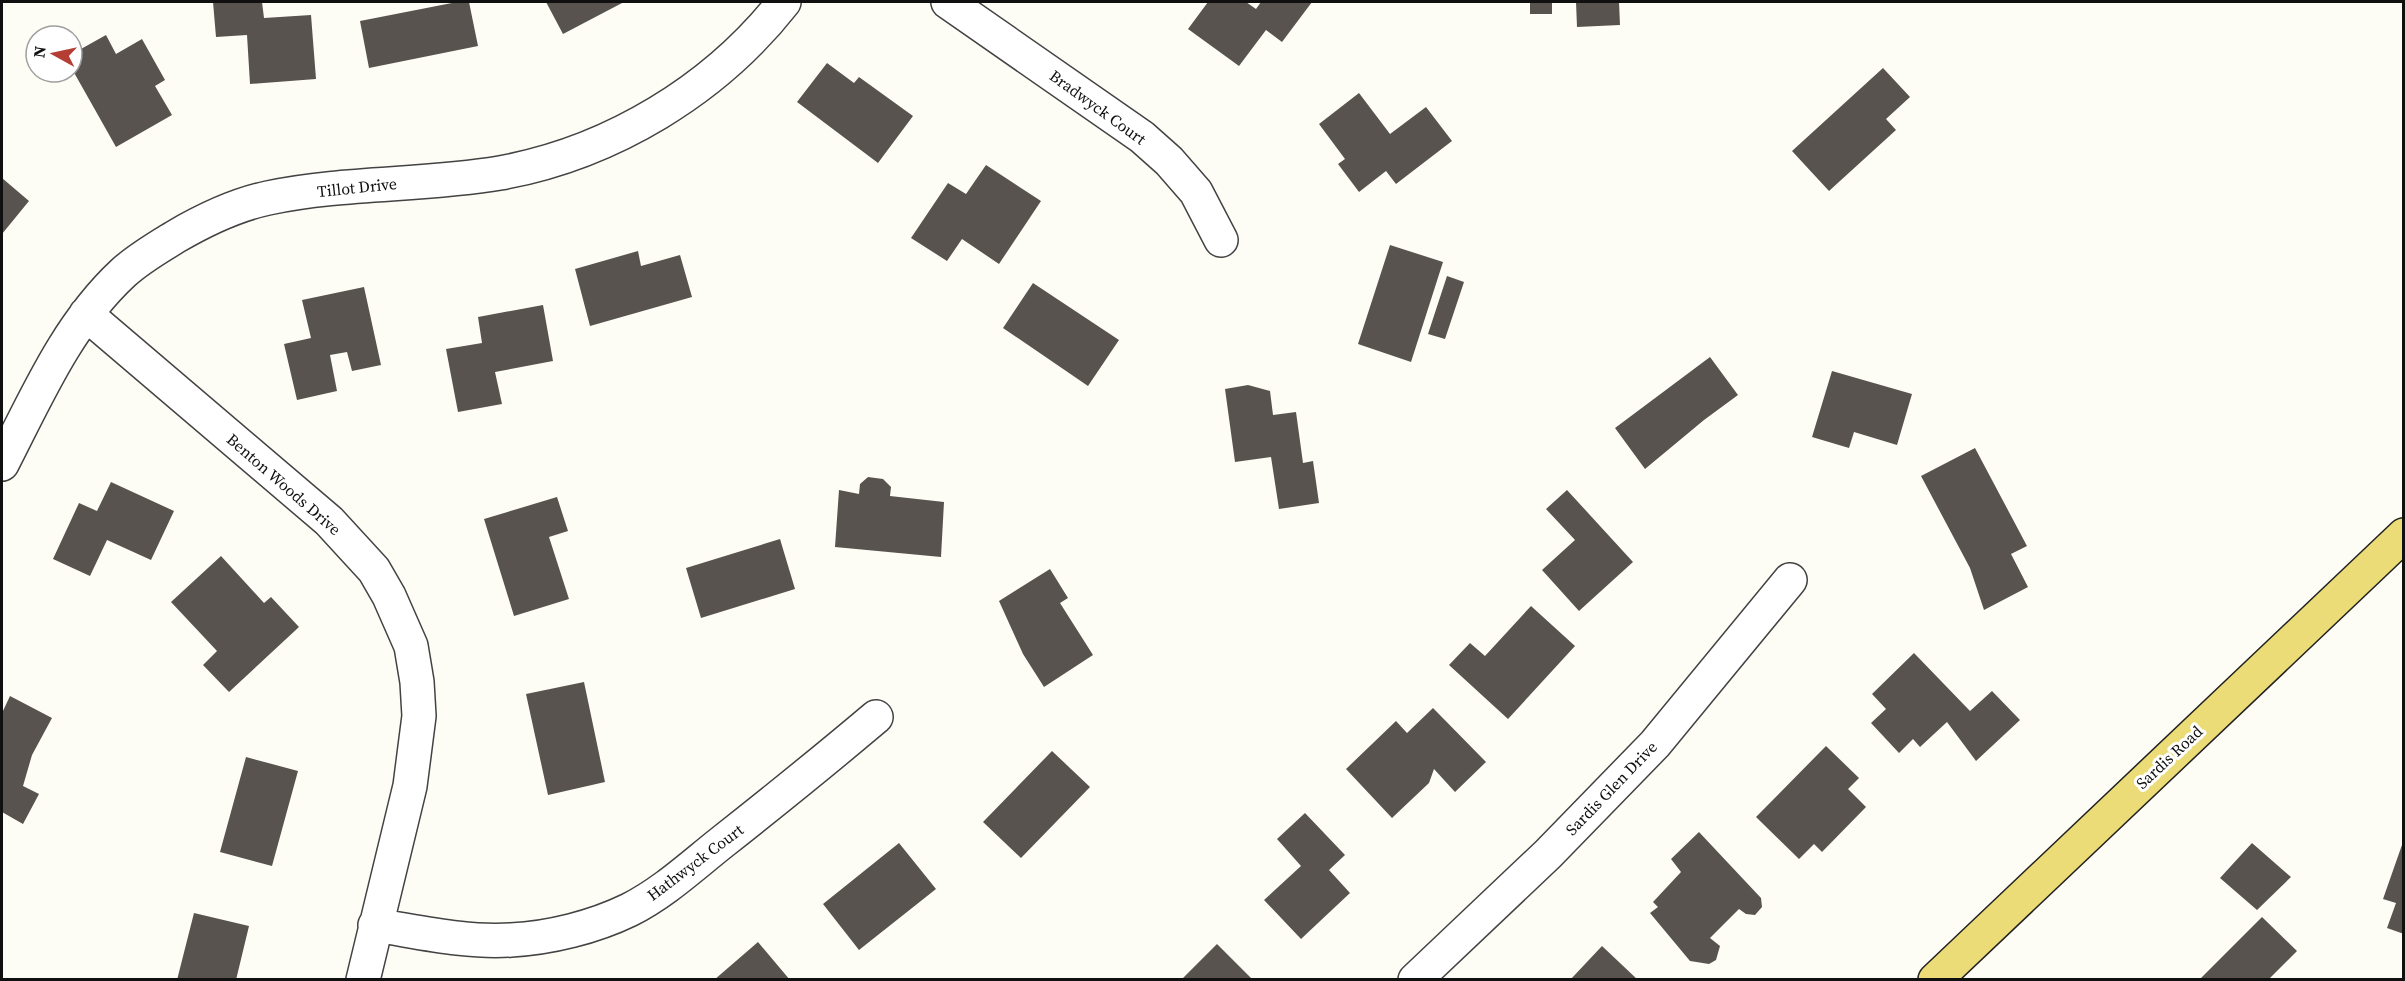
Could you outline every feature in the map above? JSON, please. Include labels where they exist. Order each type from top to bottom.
[{"type":"main road","name":"Sardis Road","points":[[1935,980],[2403,535]]},
{"type":"street","name":"Tillot Drive","points":[[2,464],[54,363],[86,314],[123,273],[158,247],[225,211],[267,199],[304,192],[500,173],[556,159],[599,144],[647,119],[696,88],[733,58],[784,2]]},
{"type":"street","name":"Bradwyck Court","points":[[948,2],[1142,137],[1169,160],[1196,192],[1221,240]]},
{"type":"street","name":"Benton Woods Drive","points":[[86,314],[329,521],[374,570],[389,596],[411,646],[417,682],[419,716],[410,786],[363,980]]},
{"type":"street","name":"Sardis Glen Drive","points":[[1414,980],[1548,854],[1655,744],[1790,580]]},
{"type":"street","name":"Hathwyck Court","points":[[375,925],[459,938],[511,940],[558,933],[594,923],[629,909],[665,887],[807,775],[876,717]]},
{"type":"building","points":[[213,2],[262,2],[264,18],[311,15],[316,79],[250,84],[247,35],[216,37]]},
{"type":"building","points":[[457,2],[469,2],[478,46],[369,68],[360,21]]},
{"type":"building","points":[[546,2],[624,2],[563,34]]},
{"type":"building","points":[[1208,2],[1246,2],[1256,9],[1261,2],[1312,2],[1282,42],[1266,30],[1239,66],[1188,29]]},
{"type":"building","points":[[1530,2],[1552,2],[1552,14],[1530,14]]},
{"type":"building","points":[[1576,2],[1619,2],[1620,25],[1577,27]]},
{"type":"building","points":[[106,35],[116,54],[142,39],[165,80],[155,86],[172,115],[116,147],[80,84],[84,84],[84,47]]},
{"type":"building","points":[[827,63],[854,83],[859,77],[913,116],[878,163],[797,102]]},
{"type":"building","points":[[1883,68],[1910,97],[1886,119],[1896,130],[1829,191],[1792,151]]},
{"type":"building","points":[[1359,93],[1390,134],[1426,107],[1452,141],[1396,184],[1386,171],[1359,192],[1338,164],[1345,159],[1319,124]]},
{"type":"building","points":[[986,165],[1041,201],[999,264],[962,239],[947,261],[911,238],[948,183],[966,194]]},
{"type":"building","points":[[2,178],[29,201],[2,234]]},
{"type":"building","points":[[1390,245],[1443,262],[1411,362],[1358,344]]},
{"type":"building","points":[[638,251],[641,266],[680,255],[692,297],[590,326],[575,269]]},
{"type":"building","points":[[1447,276],[1464,282],[1445,339],[1428,334]]},
{"type":"building","points":[[1033,283],[1119,340],[1088,386],[1003,328]]},
{"type":"building","points":[[364,287],[381,365],[352,371],[347,352],[330,355],[337,391],[297,400],[284,344],[311,338],[302,300]]},
{"type":"building","points":[[543,305],[553,361],[495,372],[502,404],[458,412],[446,349],[482,343],[478,317]]},
{"type":"building","points":[[1710,357],[1738,395],[1645,469],[1615,428]]},
{"type":"building","points":[[1832,371],[1912,394],[1897,445],[1854,432],[1849,448],[1812,437]]},
{"type":"building","points":[[1248,385],[1270,391],[1273,415],[1296,412],[1303,463],[1313,461],[1319,503],[1279,509],[1271,457],[1235,462],[1225,389]]},
{"type":"building","points":[[1975,448],[2027,546],[2011,554],[2028,587],[1984,610],[1970,568],[1921,476]]},
{"type":"building","points":[[868,477],[883,479],[891,487],[890,496],[944,502],[941,557],[835,547],[839,490],[859,494],[860,484]]},
{"type":"building","points":[[111,482],[174,511],[151,560],[107,540],[90,576],[53,559],[79,503],[97,511]]},
{"type":"building","points":[[1567,490],[1633,562],[1579,611],[1542,570],[1575,540],[1546,509]]},
{"type":"building","points":[[557,497],[568,531],[549,537],[569,599],[514,616],[484,519]]},
{"type":"building","points":[[780,539],[795,589],[701,618],[686,568]]},
{"type":"building","points":[[221,556],[264,603],[271,597],[299,627],[229,692],[203,665],[217,651],[171,602]]},
{"type":"building","points":[[1050,569],[1068,598],[1060,603],[1093,655],[1044,687],[1023,654],[999,601]]},
{"type":"building","points":[[1531,606],[1575,646],[1508,719],[1449,665],[1470,643],[1485,656]]},
{"type":"building","points":[[1914,653],[1970,711],[1992,691],[2020,720],[1976,761],[1947,722],[1920,747],[1913,739],[1899,753],[1871,723],[1886,709],[1872,694]]},
{"type":"building","points":[[584,682],[605,782],[548,795],[526,694]]},
{"type":"building","points":[[10,696],[52,718],[32,755],[23,786],[39,794],[23,824],[2,812],[2,713]]},
{"type":"building","points":[[1433,708],[1486,762],[1455,792],[1434,769],[1429,783],[1392,818],[1346,769],[1396,721],[1407,733]]},
{"type":"building","points":[[1826,746],[1859,778],[1848,789],[1866,807],[1822,852],[1814,844],[1799,859],[1756,817]]},
{"type":"building","points":[[1052,751],[1090,787],[1021,858],[983,822]]},
{"type":"building","points":[[246,757],[298,771],[272,866],[220,852]]},
{"type":"building","points":[[1305,813],[1345,855],[1329,870],[1350,893],[1301,939],[1264,900],[1301,866],[1277,839]]},
{"type":"building","points":[[1699,832],[1761,898],[1762,907],[1755,915],[1746,914],[1739,909],[1710,938],[1720,946],[1716,960],[1709,964],[1690,961],[1650,913],[1658,907],[1653,902],[1681,872],[1671,859]]},
{"type":"building","points":[[2403,842],[2404,934],[2387,928],[2396,903],[2383,899]]},
{"type":"building","points":[[899,843],[936,889],[859,950],[823,904]]},
{"type":"building","points":[[2252,843],[2291,877],[2257,910],[2220,878]]},
{"type":"building","points":[[194,913],[249,926],[236,980],[177,980]]},
{"type":"building","points":[[2262,917],[2297,951],[2268,980],[2199,980]]},
{"type":"building","points":[[758,942],[790,980],[714,980]]},
{"type":"building","points":[[1217,944],[1253,980],[1181,980]]},
{"type":"building","points":[[1602,946],[1638,980],[1570,980]]}]
